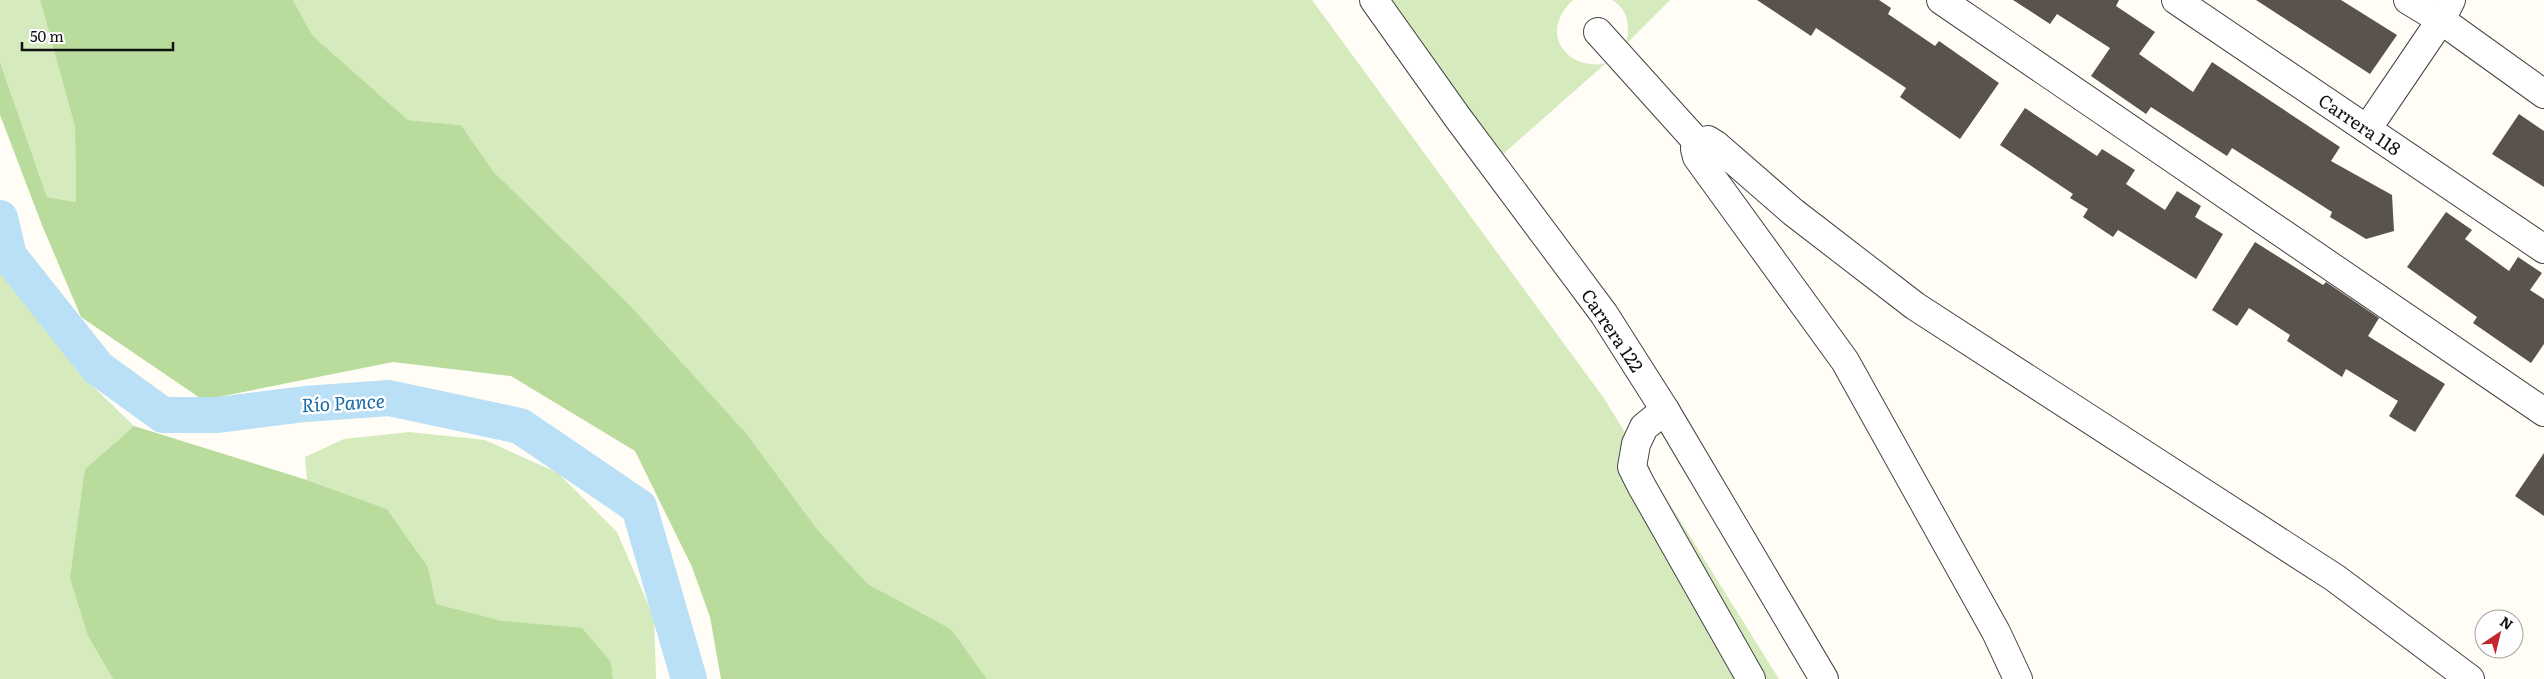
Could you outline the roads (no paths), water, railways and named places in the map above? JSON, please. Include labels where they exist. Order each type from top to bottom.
[{"type":"street","name":"Carrera 122","points":[[1374,0],[1458,118],[1604,314],[1665,410],[1824,679]]},
{"type":"street","points":[[1941,0],[2544,412]]},
{"type":"street","name":"Carrera 118","points":[[2176,0],[2544,248]]},
{"type":"street","points":[[2408,0],[2446,10],[2544,94]]},
{"type":"street","points":[[2367,129],[2446,10]]},
{"type":"street","points":[[1598,32],[1698,143]]},
{"type":"street","points":[[2018,679],[1996,632],[1844,361],[1696,157],[1695,148],[1698,143],[1708,140],[1716,145],[1792,212],[1915,306],[2335,578],[2470,679]]},
{"type":"street","points":[[1665,410],[1644,427],[1636,444],[1632,466],[1751,679]]},
{"type":"waterway","name":"Río Pance","points":[[0,218],[9,256],[98,368],[163,415],[218,415],[305,404],[389,398],[520,426],[639,507],[689,679]]}]
